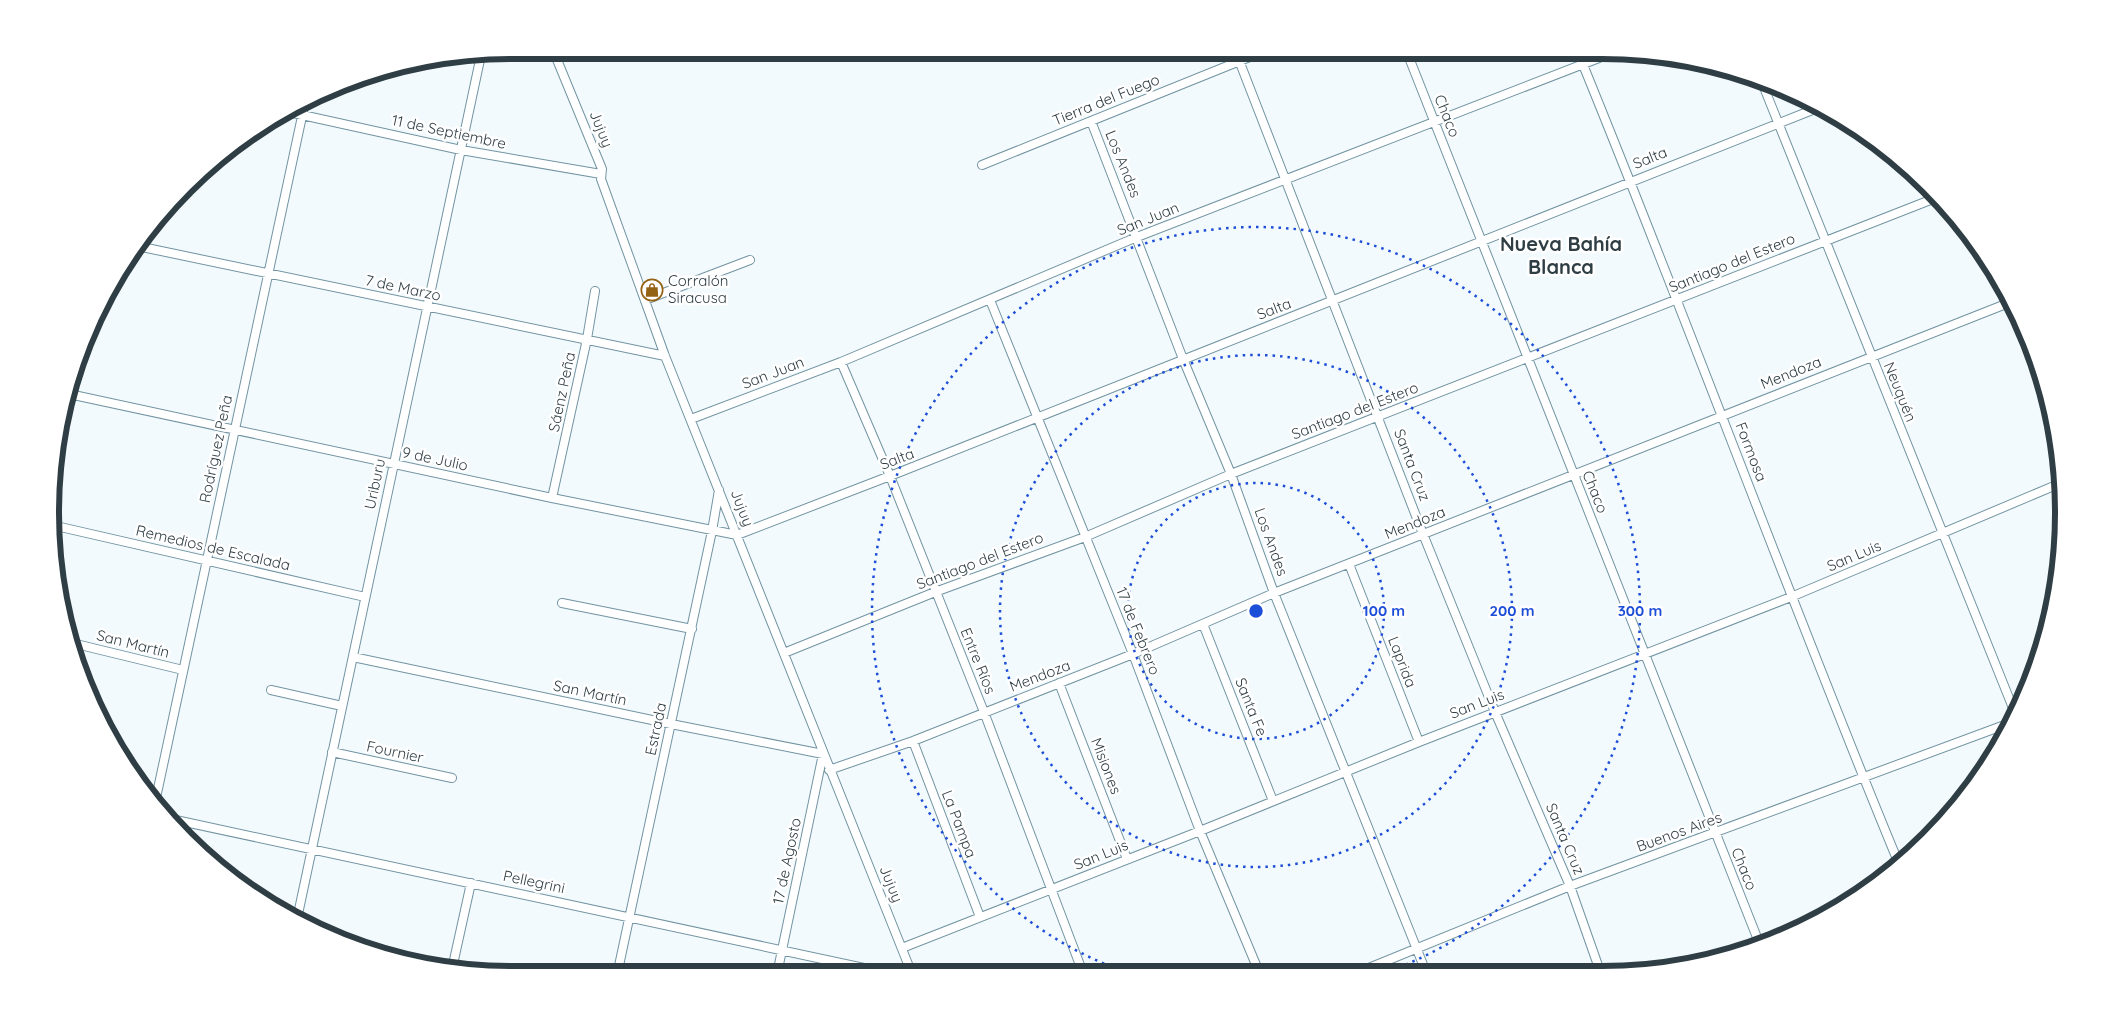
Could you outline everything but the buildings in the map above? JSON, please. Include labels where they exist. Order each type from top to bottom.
[{"type":"street","name":"Jujuy","points":[[556,59],[602,169],[601,179],[665,356],[692,419],[908,966]]},
{"type":"street","name":"Tierra del Fuego","points":[[982,165],[1244,59]]},
{"type":"street","name":"Chaco","points":[[1410,59],[1526,358],[1757,938]]},
{"type":"street","name":"Formosa","points":[[1581,59],[1896,858]]},
{"type":"street","name":"San Juan","points":[[692,419],[840,362],[1137,237],[1597,59]]},
{"type":"street","name":"Uriburu","points":[[298,911],[480,60]]},
{"type":"street","name":"Santa Cruz","points":[[1239,61],[1423,534],[1495,712],[1570,886],[1598,966]]},
{"type":"street","name":"Neuquén","points":[[1764,89],[2012,705]]},
{"type":"street","name":"11 de Septiembre","points":[[303,111],[461,150],[601,174]]},
{"type":"street","name":"Rodríguez Peña","points":[[157,794],[303,111]]},
{"type":"street","name":"Salta","points":[[738,535],[1810,111]]},
{"type":"street","name":"Los Andes","points":[[1091,121],[1183,359],[1231,474],[1274,593],[1424,966]]},
{"type":"street","name":"Santiago del Estero","points":[[784,653],[935,592],[1085,536],[1231,474],[1930,200]]},
{"type":"street","name":"7 de Marzo","points":[[144,248],[665,356]]},
{"type":"street","points":[[645,300],[750,260]]},
{"type":"street","name":"Sáenz Peña","points":[[552,498],[587,339],[595,291]]},
{"type":"street","name":"17 de Febrero","points":[[990,300],[1134,654],[1200,831],[1256,966]]},
{"type":"street","name":"Mendoza","points":[[830,770],[913,741],[1134,654],[1274,593],[2004,305]]},
{"type":"street","name":"Entre Ríos","points":[[840,362],[890,476],[984,712],[1080,966]]},
{"type":"street","name":"9 de Julio","points":[[74,394],[552,498],[738,535]]},
{"type":"street","name":"San Luis","points":[[902,948],[1273,802],[1495,712],[1792,597],[2054,487]]},
{"type":"street","name":"Estrada","points":[[619,966],[692,629],[719,488]]},
{"type":"street","name":"Remedios de Escalada","points":[[59,527],[365,597]]},
{"type":"street","name":"Laprida","points":[[1349,564],[1419,742]]},
{"type":"street","points":[[562,603],[692,629]]},
{"type":"street","name":"Santa Fe","points":[[1202,624],[1273,802]]},
{"type":"street","name":"San Martín","points":[[79,645],[183,670]]},
{"type":"street","name":"San Martín","points":[[353,657],[823,754]]},
{"type":"street","name":"Misiones","points":[[1059,683],[1126,859]]},
{"type":"street","points":[[271,690],[342,706]]},
{"type":"street","name":"Buenos Aires","points":[[1374,966],[1570,886],[2001,726]]},
{"type":"street","name":"La Pampa","points":[[913,741],[980,917]]},
{"type":"street","name":"Fournier","points":[[332,752],[452,778]]},
{"type":"street","name":"17 de Agosto","points":[[779,966],[823,754]]},
{"type":"street","name":"Pellegrini","points":[[180,821],[857,966]]},
{"type":"street","points":[[454,962],[471,883]]},
{"type":"place","name":"Corralón Siracusa","points":[[652,290]]},
{"type":"district","name":"Nueva Bahía Blanca","points":[[1561,256]]}]
